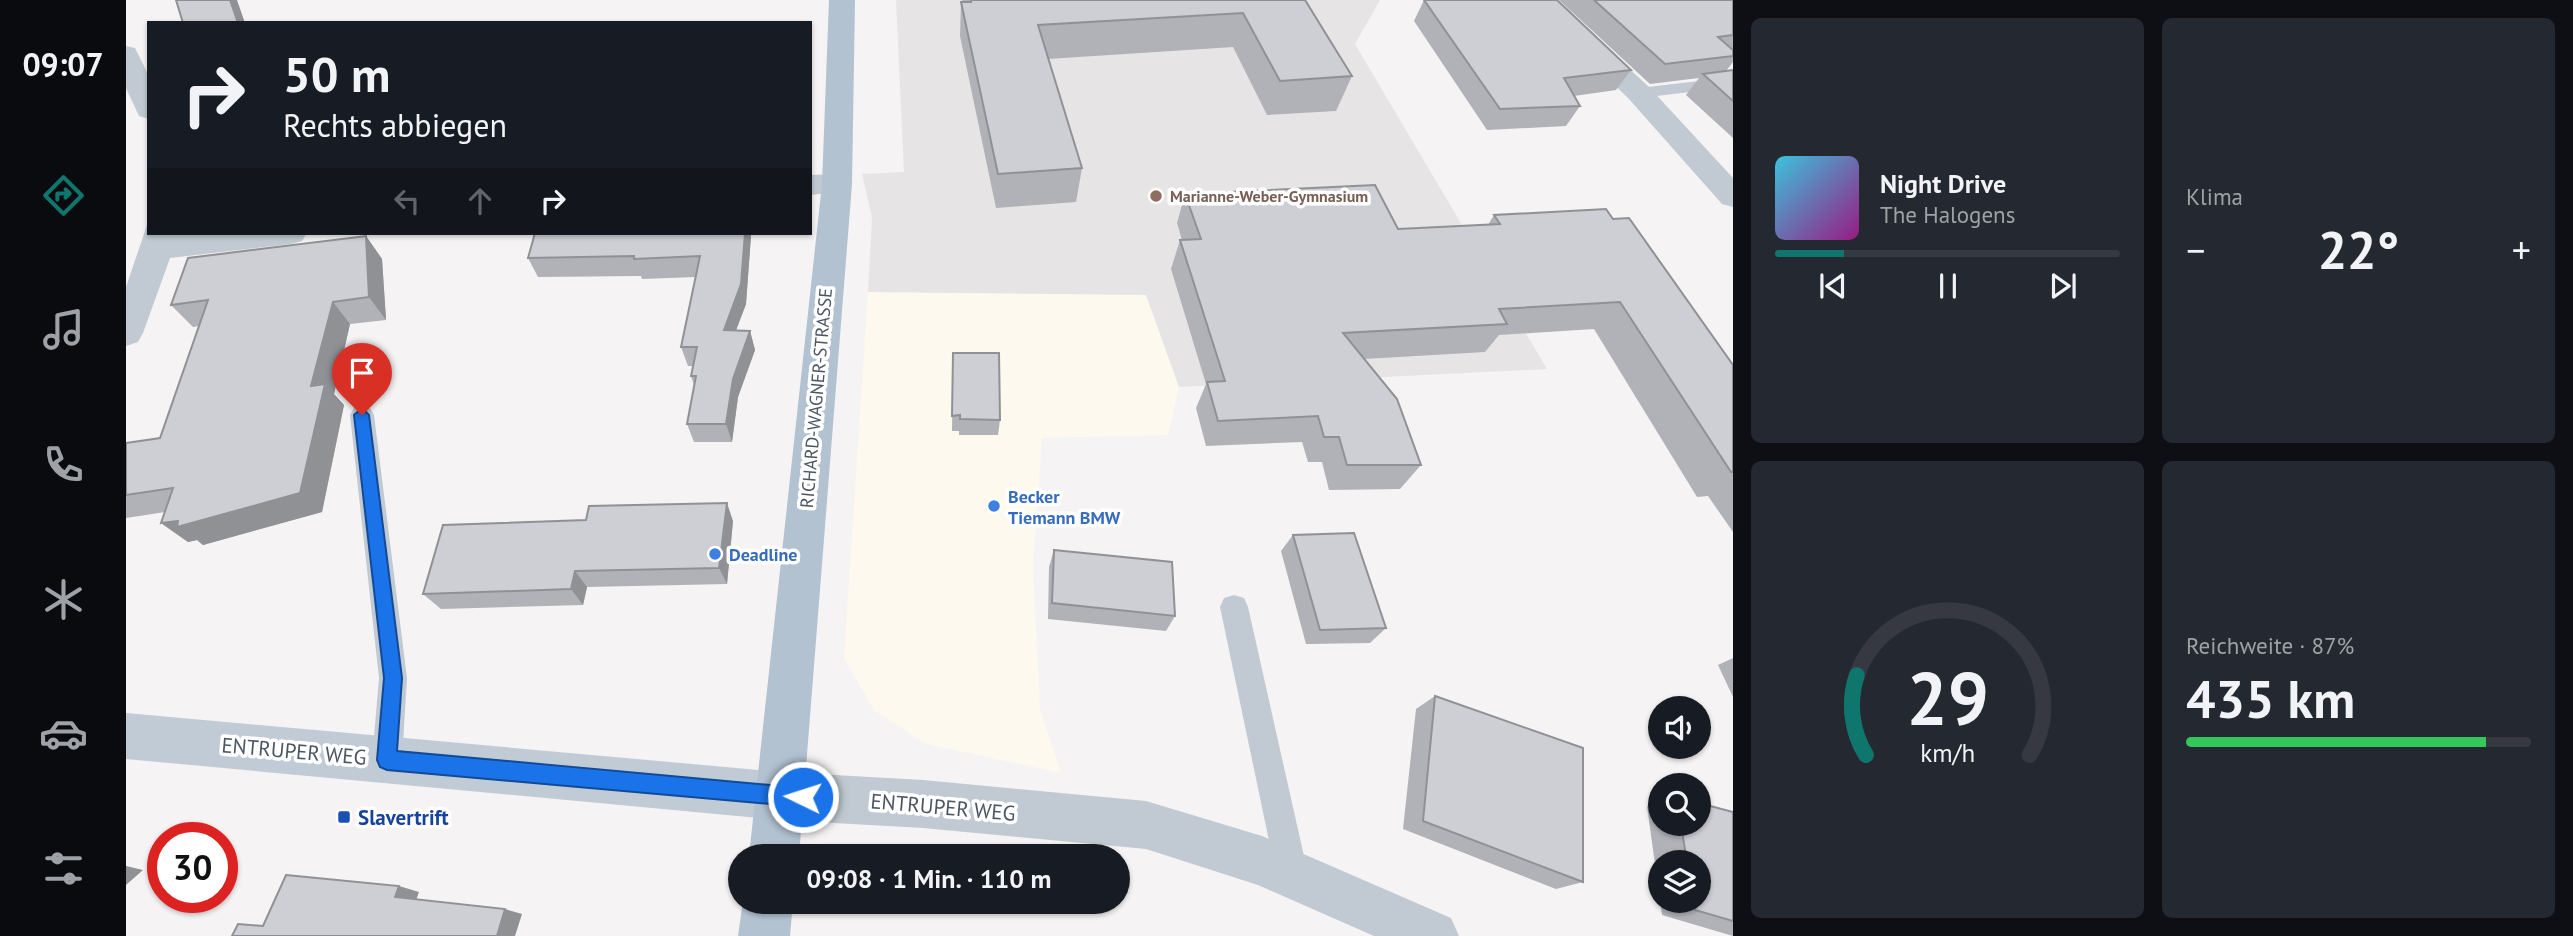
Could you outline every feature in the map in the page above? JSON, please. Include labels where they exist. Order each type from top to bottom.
[{"type":"main road","name":"RICHARD-WAGNER-STRASSE","points":[[775,844],[824,301],[823,184],[842,0]]},
{"type":"main road","name":"ENTRUPER WEG","points":[[126,736],[781,796]]},
{"type":"main road","points":[[764,936],[767,914]]},
{"type":"street","points":[[1540,0],[1639,93],[1733,197]]},
{"type":"street","points":[[126,54],[147,105]]},
{"type":"street","points":[[126,333],[158,240],[253,235]]},
{"type":"street","name":"ENTRUPER WEG","points":[[781,796],[923,804],[1146,825],[1262,861],[1433,936]]},
{"type":"lane","points":[[1639,93],[1733,82]]},
{"type":"lane","points":[[362,415],[393,678],[387,760]]},
{"type":"lane","points":[[1234,607],[1292,874]]},
{"type":"shaded area","name":"Marianne-Weber-Gymnasium","points":[[896,0],[1380,0],[1355,44],[1547,369],[1179,387],[1146,295],[868,292],[872,218],[862,174],[904,172]]},
{"type":"shaded area","points":[[868,292],[1147,295],[1179,387],[1168,435],[1042,438],[1033,567],[1040,709],[1061,773],[926,744],[874,710],[844,658]]},
{"type":"building","points":[[176,0],[230,0],[237,21],[182,21]]},
{"type":"building","points":[[1305,0],[1352,76],[1280,81],[1243,13],[1038,25],[1082,168],[998,174],[961,2]]},
{"type":"building","points":[[1424,0],[1557,0],[1631,70],[1564,78],[1580,106],[1500,109]]},
{"type":"building","points":[[1594,0],[1733,0],[1733,35],[1718,37],[1733,50],[1733,56],[1665,64]]},
{"type":"building","points":[[1733,70],[1733,101],[1703,74]]},
{"type":"building","points":[[1375,185],[1398,229],[1500,224],[1494,215],[1606,209],[1613,219],[1629,218],[1733,365],[1733,472],[1620,302],[1499,309],[1507,324],[1343,333],[1397,399],[1421,465],[1347,465],[1339,437],[1324,437],[1318,416],[1218,421],[1207,382],[1225,381],[1180,240],[1201,239],[1185,194]]},
{"type":"building","points":[[534,235],[745,235],[741,284],[724,330],[750,331],[733,379],[726,424],[687,424],[696,376],[691,376],[697,347],[681,347],[700,256],[634,259],[634,256],[528,258]]},
{"type":"building","points":[[366,236],[369,297],[333,302],[311,386],[325,384],[300,493],[177,527],[178,521],[161,523],[173,488],[126,495],[126,443],[160,438],[208,300],[171,305],[188,258]]},
{"type":"building","points":[[953,353],[999,353],[1000,420],[960,419],[960,415],[952,416]]},
{"type":"building","points":[[727,503],[719,568],[575,571],[571,589],[423,594],[443,525],[586,520],[589,506]]},
{"type":"building","points":[[1354,533],[1386,628],[1320,630],[1293,535]]},
{"type":"building","points":[[1054,550],[1172,562],[1175,616],[1052,603]]},
{"type":"building","points":[[1435,696],[1583,748],[1583,882],[1423,821]]},
{"type":"building","points":[[1711,806],[1733,812],[1733,921],[1705,913],[1711,913],[1711,850],[1685,850],[1683,836],[1711,836]]},
{"type":"building","points":[[286,875],[399,886],[395,897],[505,909],[497,936],[232,936],[238,924],[263,926]]},
{"type":"place","name":"Marianne-Weber-Gymnasium","points":[[1156,196]]},
{"type":"place","name":"Becker Tiemann BMW","points":[[994,506]]},
{"type":"place","name":"Deadline","points":[[715,554]]},
{"type":"place","name":"Slavertrift","points":[[344,817]]},
{"type":"route","points":[[362,415],[393,678],[387,760],[803,797]]}]
